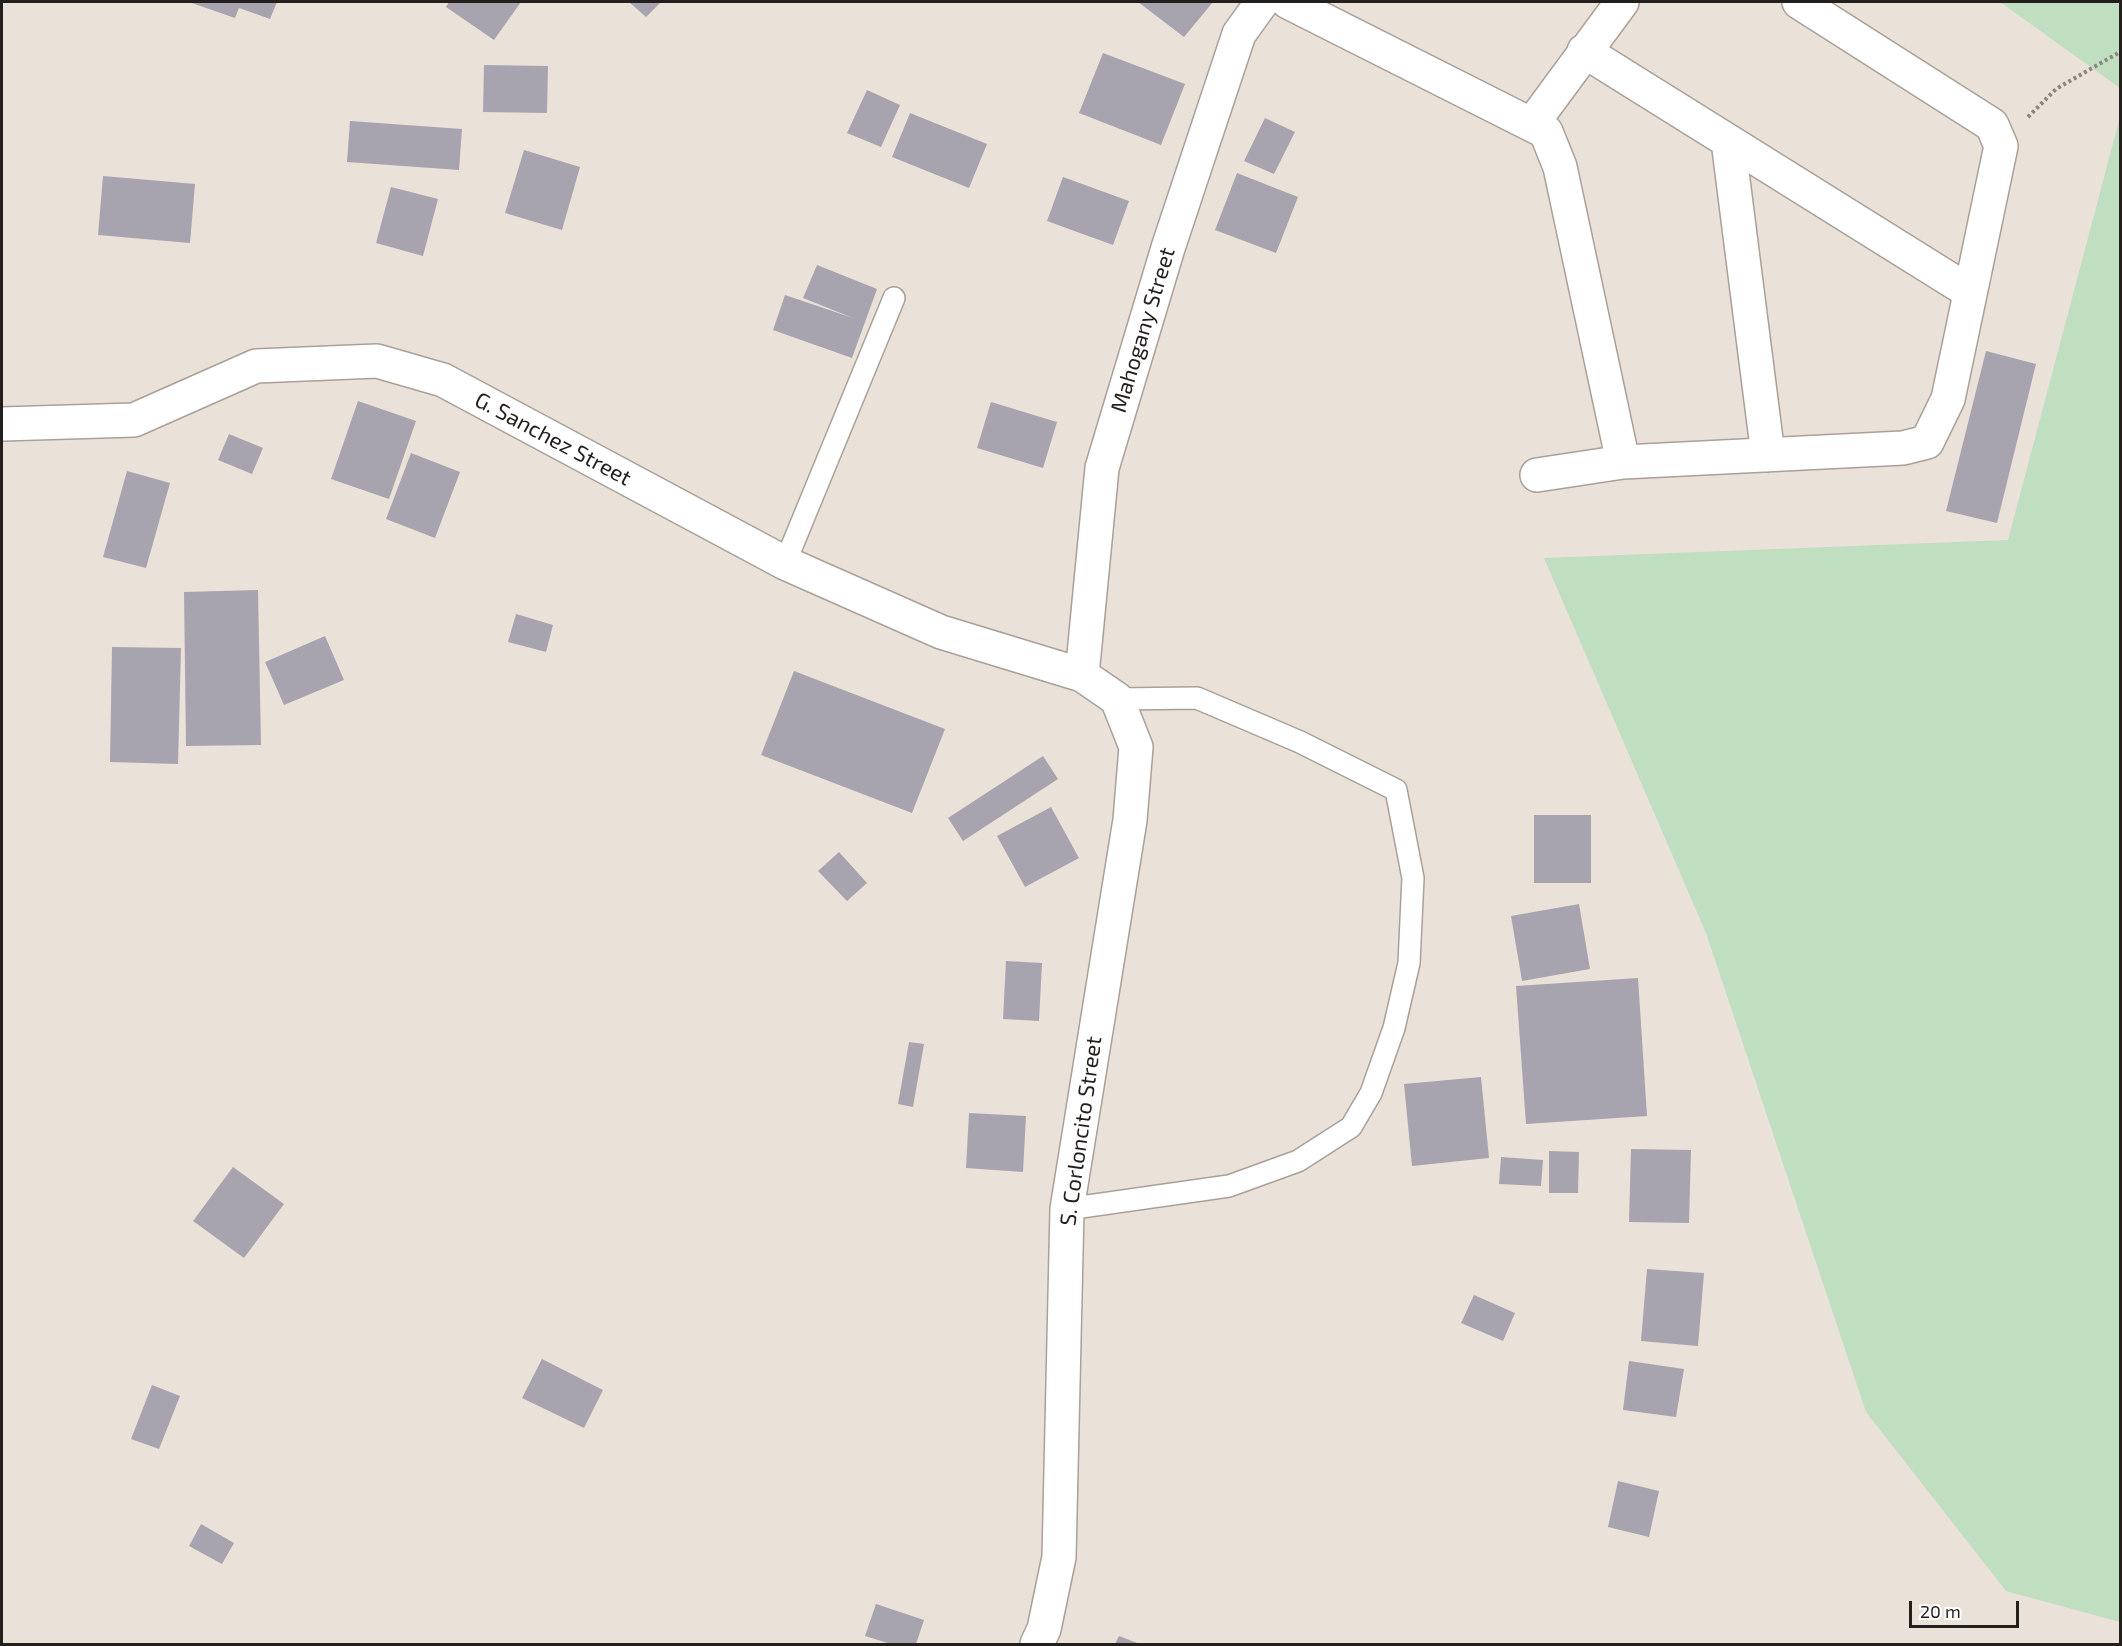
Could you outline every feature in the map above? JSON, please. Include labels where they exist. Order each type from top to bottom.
[{"type":"street","name":"Mahogany Street","points":[[1082,675],[1102,468],[1168,248],[1239,34],[1262,2]]},
{"type":"street","points":[[1288,2],[1546,132],[1560,166],[1623,462]]},
{"type":"street","points":[[1532,124],[1622,2]]},
{"type":"street","points":[[1537,475],[1623,462],[1903,448],[1927,442],[1948,399],[2001,146],[1992,125],[1799,2]]},
{"type":"street","points":[[1584,51],[1971,292]]},
{"type":"street","points":[[1728,141],[1768,455]]},
{"type":"street","name":"G. Sanchez Street","points":[[2,424],[134,420],[256,366],[377,361],[443,380],[785,563],[941,632],[1082,675]]},
{"type":"street","points":[[1082,675],[1117,699]]},
{"type":"street","name":"S. Corloncito Street","points":[[1037,1644],[1044,1629],[1059,1557],[1067,1209],[1130,820],[1136,747],[1117,699]]},
{"type":"lane","points":[[785,563],[894,297]]},
{"type":"lane","points":[[1067,1209],[1229,1186],[1298,1161],[1352,1127],[1375,1083],[1394,1028],[1409,963],[1413,878],[1396,790],[1300,742],[1197,698],[1117,699]]},
{"type":"path","points":[[2001,146],[2056,89],[2121,52]]},
{"type":"green space","points":[[2000,2],[2120,2],[2120,88]]},
{"type":"green space","points":[[2120,117],[2120,1622],[2006,1591],[1866,1412],[1706,933],[1544,558],[2008,540]]},
{"type":"building","points":[[189,2],[277,2],[270,19],[239,8],[235,18]]},
{"type":"building","points":[[449,2],[521,2],[494,40],[446,7]]},
{"type":"building","points":[[629,2],[661,2],[646,17]]},
{"type":"building","points":[[1138,2],[1213,2],[1184,37]]},
{"type":"building","points":[[1103,53],[1185,84],[1161,145],[1079,113]]},
{"type":"building","points":[[484,65],[548,66],[547,113],[483,112]]},
{"type":"building","points":[[867,90],[900,105],[881,147],[847,133]]},
{"type":"building","points":[[910,113],[987,144],[969,188],[892,157]]},
{"type":"building","points":[[1265,118],[1295,132],[1274,174],[1244,161]]},
{"type":"building","points":[[350,121],[462,129],[459,170],[347,162]]},
{"type":"building","points":[[524,150],[580,167],[562,230],[505,213]]},
{"type":"building","points":[[1237,173],[1298,197],[1276,253],[1215,230]]},
{"type":"building","points":[[103,176],[195,184],[190,243],[98,235]]},
{"type":"building","points":[[1063,177],[1129,201],[1113,245],[1047,221]]},
{"type":"building","points":[[391,187],[438,199],[423,256],[376,243]]},
{"type":"building","points":[[817,265],[877,289],[852,358],[773,330],[785,295],[853,318],[803,298]]},
{"type":"building","points":[[1986,351],[2036,364],[1997,523],[1946,511]]},
{"type":"building","points":[[358,401],[416,421],[389,499],[331,479]]},
{"type":"building","points":[[991,402],[1057,422],[1043,468],[977,448]]},
{"type":"building","points":[[229,434],[263,448],[252,474],[218,460]]},
{"type":"building","points":[[411,453],[460,472],[435,538],[386,519]]},
{"type":"building","points":[[127,471],[170,483],[146,568],[103,557]]},
{"type":"building","points":[[258,590],[261,745],[186,746],[184,592]]},
{"type":"building","points":[[516,614],[553,625],[546,652],[508,642]]},
{"type":"building","points":[[325,636],[344,680],[284,705],[265,662]]},
{"type":"building","points":[[112,647],[181,648],[178,764],[110,762]]},
{"type":"building","points":[[794,671],[945,729],[912,813],[761,755]]},
{"type":"building","points":[[1043,756],[1058,779],[963,841],[948,818]]},
{"type":"building","points":[[1051,807],[1079,858],[1025,887],[997,836]]},
{"type":"building","points":[[1534,815],[1591,815],[1591,883],[1534,883]]},
{"type":"building","points":[[839,852],[867,883],[847,901],[818,871]]},
{"type":"building","points":[[1579,904],[1590,969],[1522,981],[1511,916]]},
{"type":"building","points":[[1006,961],[1042,963],[1039,1021],[1003,1019]]},
{"type":"building","points":[[1638,978],[1647,1116],[1526,1124],[1516,986]]},
{"type":"building","points":[[909,1042],[924,1044],[913,1107],[898,1104]]},
{"type":"building","points":[[1481,1077],[1489,1158],[1412,1166],[1404,1084]]},
{"type":"building","points":[[969,1113],[1026,1116],[1023,1172],[966,1168]]},
{"type":"building","points":[[1631,1149],[1691,1150],[1689,1223],[1629,1222]]},
{"type":"building","points":[[1549,1151],[1579,1152],[1578,1193],[1549,1193]]},
{"type":"building","points":[[1501,1157],[1543,1160],[1541,1186],[1499,1184]]},
{"type":"building","points":[[233,1167],[284,1204],[244,1258],[193,1221]]},
{"type":"building","points":[[1647,1269],[1704,1273],[1698,1346],[1641,1341]]},
{"type":"building","points":[[1474,1295],[1515,1313],[1503,1341],[1461,1323]]},
{"type":"building","points":[[542,1359],[603,1390],[584,1428],[522,1398]]},
{"type":"building","points":[[1629,1361],[1684,1369],[1676,1417],[1623,1410]]},
{"type":"building","points":[[152,1385],[180,1396],[159,1449],[131,1439]]},
{"type":"building","points":[[1618,1481],[1659,1491],[1649,1537],[1608,1527]]},
{"type":"building","points":[[201,1524],[234,1543],[222,1564],[189,1546]]},
{"type":"building","points":[[876,1604],[924,1620],[916,1644],[891,1644],[865,1636]]},
{"type":"building","points":[[1119,1636],[1140,1644],[1115,1644]]}]
